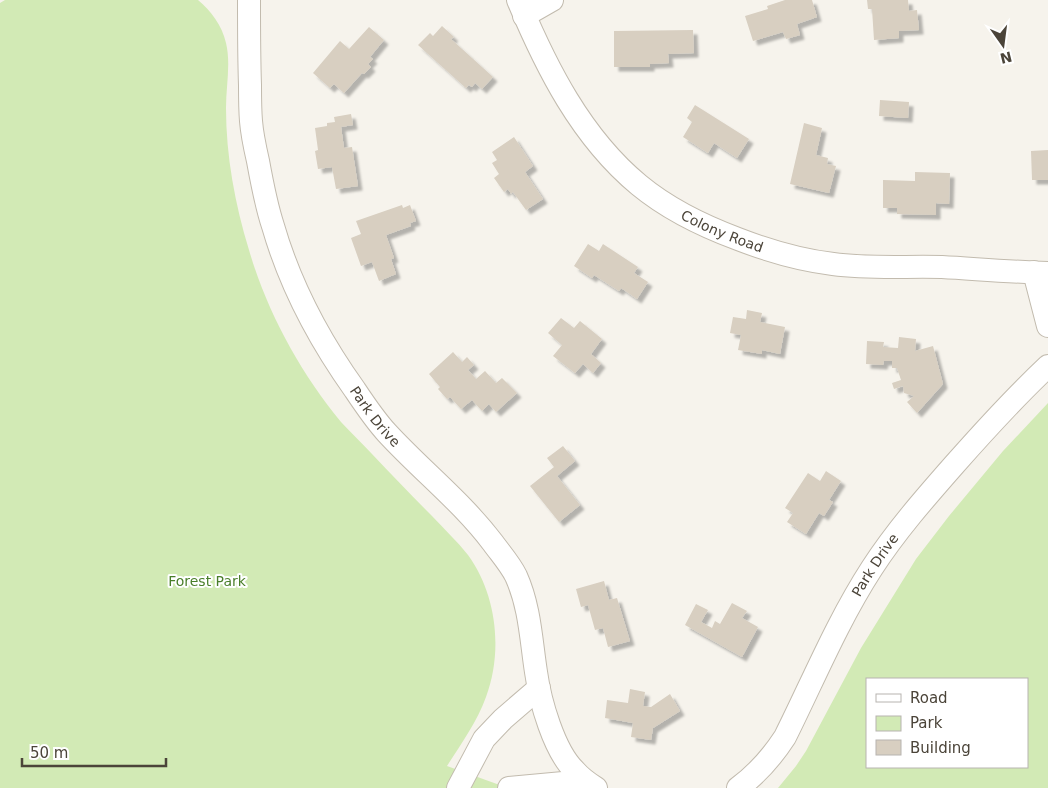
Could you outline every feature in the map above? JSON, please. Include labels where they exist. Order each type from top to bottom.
[{"type":"street","name":"Park Drive","points":[[249,0],[251,122],[265,198],[287,266],[306,308],[331,354],[371,414],[408,456],[457,502],[482,529],[515,574],[521,588],[528,616],[539,688],[551,730],[564,758],[590,784]]},
{"type":"street","points":[[521,8],[552,0]]},
{"type":"street","name":"Colony Road","points":[[521,8],[560,88],[591,135],[615,163],[639,185],[682,214],[722,233],[763,249],[816,262],[865,267],[939,267],[1041,273],[1048,326]]},
{"type":"street","name":"Park Drive","points":[[738,788],[765,764],[785,737],[835,632],[871,569],[891,539],[995,419],[1048,366]]},
{"type":"street","points":[[458,788],[484,739],[502,719],[539,688]]},
{"type":"street","points":[[509,788],[590,784]]},
{"type":"green space","name":"Forest Park","points":[[5,0],[198,0],[215,19],[222,30],[227,51],[226,126],[232,180],[244,233],[256,273],[286,340],[326,403],[341,422],[459,545],[478,571],[491,605],[495,642],[494,661],[486,697],[478,715],[447,766],[508,788],[0,788],[0,3]]},
{"type":"green space","points":[[1048,403],[1048,788],[778,788],[806,751],[861,648],[916,559],[1003,451]]},
{"type":"building","points":[[785,0],[812,0],[817,17],[797,24],[800,35],[786,39],[783,32],[753,41],[745,16],[768,9],[767,6]]},
{"type":"building","points":[[867,0],[908,0],[909,11],[917,10],[919,30],[899,31],[899,38],[874,40],[872,9],[868,9]]},
{"type":"building","points":[[442,26],[454,37],[451,39],[493,77],[482,89],[475,83],[472,87],[469,85],[466,88],[418,45],[430,33],[433,36]]},
{"type":"building","points":[[369,27],[384,40],[370,57],[373,59],[368,64],[371,67],[364,74],[362,73],[344,93],[334,84],[330,88],[313,73],[340,41],[349,49]]},
{"type":"building","points":[[693,30],[694,53],[668,54],[669,63],[650,64],[650,67],[614,67],[614,31]]},
{"type":"building","points":[[880,100],[909,102],[908,118],[879,116]]},
{"type":"building","points":[[695,105],[749,139],[737,158],[714,143],[708,153],[683,137],[692,122],[687,118]]},
{"type":"building","points":[[351,114],[353,125],[341,127],[344,148],[352,147],[358,186],[336,189],[332,167],[318,169],[315,151],[318,150],[315,128],[327,126],[327,123],[335,122],[334,117]]},
{"type":"building","points":[[804,123],[822,128],[816,155],[828,158],[827,164],[836,166],[829,193],[790,184]]},
{"type":"building","points":[[514,137],[533,166],[525,172],[543,199],[526,210],[513,192],[511,194],[508,189],[504,192],[494,178],[499,174],[492,163],[497,160],[492,152]]},
{"type":"building","points":[[1048,150],[1048,180],[1032,180],[1031,151]]},
{"type":"building","points":[[915,172],[950,173],[949,204],[936,203],[936,215],[897,214],[897,208],[883,208],[883,180],[915,181]]},
{"type":"building","points":[[402,205],[403,208],[410,205],[416,221],[410,223],[411,226],[386,235],[394,258],[391,259],[396,274],[379,281],[372,262],[361,266],[351,238],[361,234],[356,221]]},
{"type":"building","points":[[588,244],[599,251],[603,244],[638,267],[634,273],[648,282],[637,299],[621,288],[619,291],[594,275],[592,278],[574,266]]},
{"type":"building","points":[[747,310],[762,313],[760,322],[785,327],[780,354],[762,350],[762,354],[738,350],[741,335],[730,333],[733,317],[746,319]]},
{"type":"building","points":[[561,318],[574,328],[580,321],[602,339],[591,354],[601,363],[593,373],[583,364],[575,373],[553,356],[562,345],[548,333]]},
{"type":"building","points":[[899,337],[916,339],[915,351],[933,346],[943,384],[917,413],[907,402],[914,396],[904,393],[903,386],[894,389],[892,383],[901,380],[897,368],[892,368],[892,361],[884,361],[883,365],[866,364],[867,341],[884,342],[883,347],[898,348]]},
{"type":"building","points":[[453,352],[462,362],[467,357],[474,365],[468,370],[476,379],[485,371],[496,383],[502,378],[517,393],[496,412],[489,404],[482,411],[472,400],[461,409],[450,397],[447,399],[429,374]]},
{"type":"building","points":[[563,446],[575,461],[557,476],[580,505],[559,522],[530,486],[554,467],[547,458]]},
{"type":"building","points":[[826,471],[841,481],[829,500],[833,502],[824,516],[819,513],[806,534],[787,522],[793,513],[785,508],[808,473],[820,481]]},
{"type":"building","points":[[604,581],[609,600],[617,598],[630,641],[608,647],[603,628],[595,630],[588,605],[581,607],[576,589]]},
{"type":"building","points":[[732,603],[747,611],[742,618],[758,627],[742,657],[685,625],[696,604],[708,610],[701,622],[712,628],[715,621],[720,624]]},
{"type":"building","points":[[630,689],[645,692],[643,706],[651,707],[670,694],[680,711],[653,728],[651,740],[631,737],[633,723],[605,718],[607,700],[628,703]]}]
